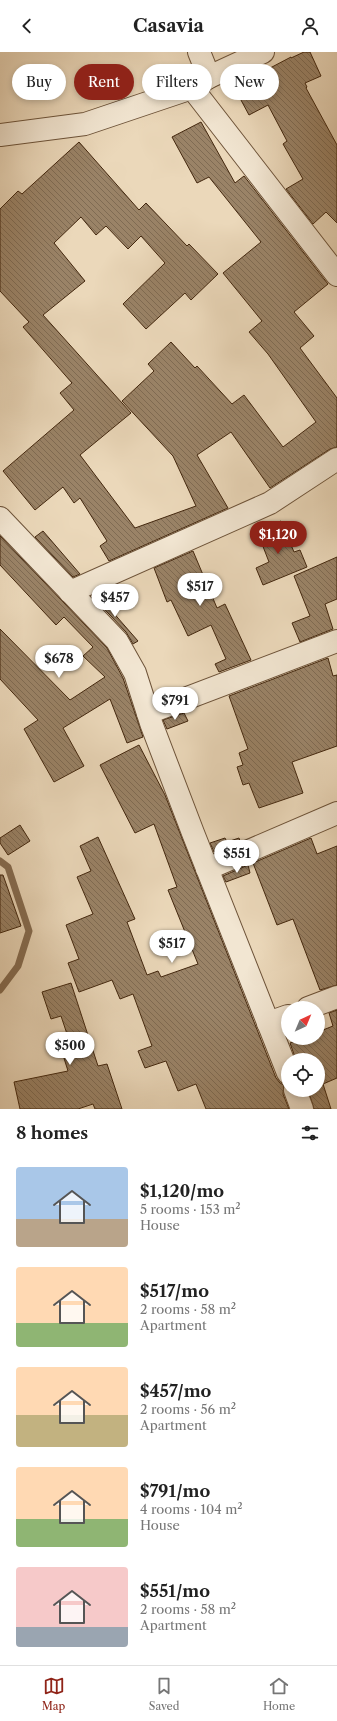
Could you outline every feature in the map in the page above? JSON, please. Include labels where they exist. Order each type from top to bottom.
[{"type":"street","points":[[199,52],[200,64]]},
{"type":"street","points":[[212,78],[263,52]]},
{"type":"street","points":[[212,99],[337,275]]},
{"type":"street","points":[[0,135],[85,124],[153,100]]},
{"type":"street","points":[[70,592],[270,503],[337,459]]},
{"type":"street","points":[[0,518],[117,641],[134,673],[207,869],[278,1020],[284,1053]]},
{"type":"street","points":[[148,713],[337,641]]},
{"type":"street","points":[[207,869],[337,813]]},
{"type":"street","points":[[325,1002],[337,997]]},
{"type":"street","points":[[298,1097],[302,1109]]},
{"type":"building","points":[[304,52],[310,52],[321,76],[305,83],[306,88],[337,145],[337,223],[326,212],[313,224],[286,189],[303,179],[283,144],[287,141],[268,105],[249,115],[241,100],[279,100],[279,64],[278,64]]},
{"type":"building","points":[[201,122],[235,183],[244,176],[328,284],[294,312],[314,336],[300,348],[337,398],[337,447],[330,449],[270,488],[231,432],[197,455],[228,508],[109,561],[100,546],[107,541],[80,498],[74,503],[63,487],[35,510],[3,471],[74,410],[60,393],[72,383],[23,327],[29,322],[0,291],[0,209],[18,191],[22,194],[79,142],[139,210],[146,203],[187,246],[189,244],[218,274],[191,300],[185,293],[146,329],[123,304],[165,263],[141,236],[128,249],[106,226],[96,235],[81,217],[54,243],[85,281],[43,315],[131,413],[80,455],[135,528],[196,506],[173,456],[122,401],[154,371],[148,364],[171,342],[195,368],[197,366],[232,404],[244,395],[283,447],[316,422],[268,354],[249,332],[262,321],[223,273],[261,242],[209,177],[197,183],[172,137]]},
{"type":"building","points":[[281,521],[294,552],[300,550],[307,567],[263,585],[256,568],[269,562],[257,531]]},
{"type":"building","points":[[43,531],[80,574],[73,577],[35,537]]},
{"type":"building","points":[[0,536],[107,648],[123,678],[143,737],[127,743],[110,699],[63,728],[84,766],[54,782],[24,729],[38,720],[0,679],[0,629],[70,700],[105,677],[83,656],[93,647],[64,617],[56,625],[0,565]]},
{"type":"building","points":[[193,551],[217,608],[225,604],[251,660],[219,672],[215,664],[226,659],[211,625],[188,636],[171,600],[167,602],[154,568]]},
{"type":"building","points":[[337,557],[337,599],[325,604],[333,629],[300,642],[292,623],[310,616],[294,576]]},
{"type":"building","points":[[97,594],[138,641],[133,644],[126,632],[92,596]]},
{"type":"building","points":[[328,658],[333,676],[337,675],[337,746],[292,762],[303,793],[259,808],[249,783],[243,785],[237,767],[243,765],[239,753],[248,749],[229,696]]},
{"type":"building","points":[[184,713],[188,721],[167,729],[163,720]]},
{"type":"building","points":[[139,745],[165,795],[276,1078],[281,1084],[281,1097],[284,1097],[289,1109],[206,1109],[196,1084],[178,1091],[166,1061],[145,1068],[138,1051],[152,1046],[133,994],[120,999],[112,980],[79,992],[68,963],[79,959],[66,925],[93,914],[77,877],[91,871],[80,846],[98,837],[135,919],[127,922],[147,975],[158,971],[161,977],[198,964],[168,890],[177,887],[154,824],[135,833],[100,765]]},
{"type":"building","points":[[20,825],[30,841],[8,855],[0,843],[0,838]]},
{"type":"building","points":[[225,838],[227,842],[239,838],[240,841],[214,852],[210,843]]},
{"type":"building","points":[[311,838],[317,854],[337,846],[337,985],[320,990],[293,919],[277,925],[253,863]]},
{"type":"building","points":[[248,865],[250,873],[226,882],[223,876]]},
{"type":"building","points":[[0,875],[3,875],[21,926],[0,933]]},
{"type":"building","points":[[71,983],[98,1066],[107,1064],[122,1109],[95,1109],[93,1104],[78,1109],[20,1109],[14,1082],[68,1071],[63,1055],[73,1052],[61,1016],[51,1019],[42,992]]},
{"type":"building","points":[[337,1010],[337,1078],[325,1083],[325,1053],[294,1053],[291,1045],[325,1045],[325,1029],[333,1026],[329,1013]]},
{"type":"building","points":[[325,1090],[331,1109],[314,1109],[310,1097],[325,1097]]},
{"type":"waterway","points":[[0,861],[8,867],[29,931],[18,966],[0,990]]}]
